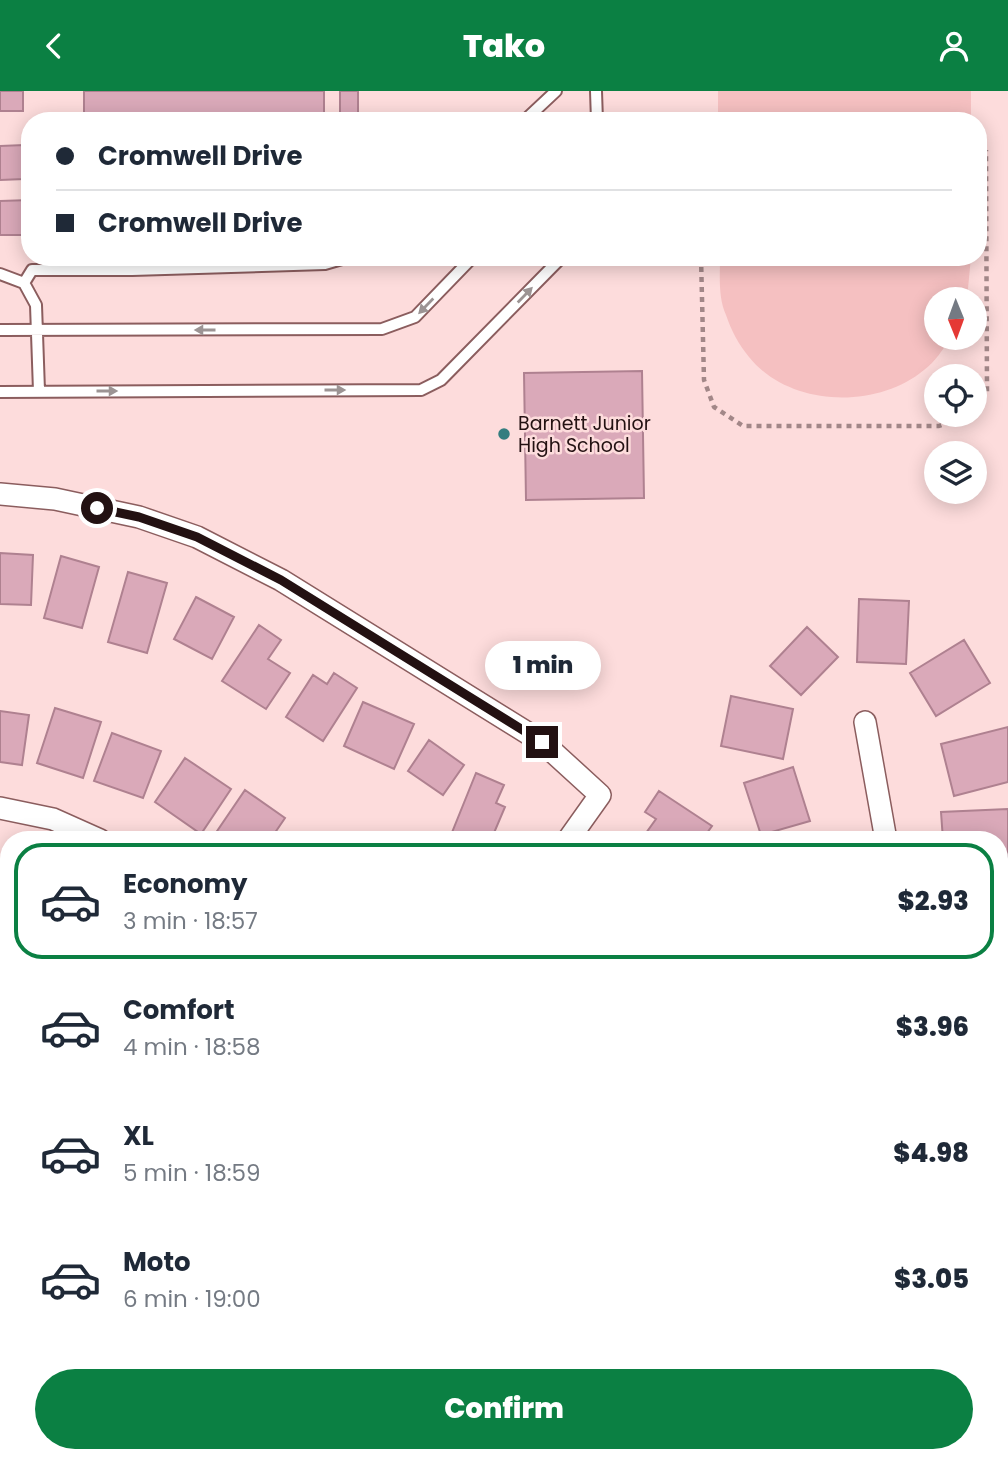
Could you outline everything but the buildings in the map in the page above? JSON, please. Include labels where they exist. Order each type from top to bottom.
[{"type":"street","points":[[0,494],[55,499],[139,517],[197,537],[281,580],[542,742],[600,795],[574,831]]},
{"type":"street","points":[[865,722],[884,831]]},
{"type":"street","points":[[0,808],[53,819],[80,831]]},
{"type":"lane","points":[[534,112],[556,91]]},
{"type":"lane","points":[[596,91],[597,112]]},
{"type":"lane","points":[[24,283],[32,269],[132,270],[261,266]]},
{"type":"lane","points":[[0,330],[382,329],[415,317],[465,266]]},
{"type":"lane","points":[[0,392],[421,390],[441,380],[553,266]]},
{"type":"lane","points":[[0,274],[24,283],[36,305],[39,391]]},
{"type":"path","points":[[701,266],[704,380],[714,407],[743,426],[924,426]]},
{"type":"path","points":[[986,266],[987,364]]},
{"type":"shaded area","points":[[718,91],[971,91],[971,112],[718,112]]},
{"type":"shaded area","points":[[720,266],[970,266],[968,287],[924,287],[924,350],[943,350],[939,355],[931,364],[924,364],[924,370],[904,383],[882,392],[858,397],[809,394],[786,386],[766,374],[742,347],[730,326],[722,301]]},
{"type":"place","name":"Barnett Junior High School","points":[[504,434]]},
{"type":"route","points":[[97,508],[139,517],[197,537],[281,580],[542,742]]}]
